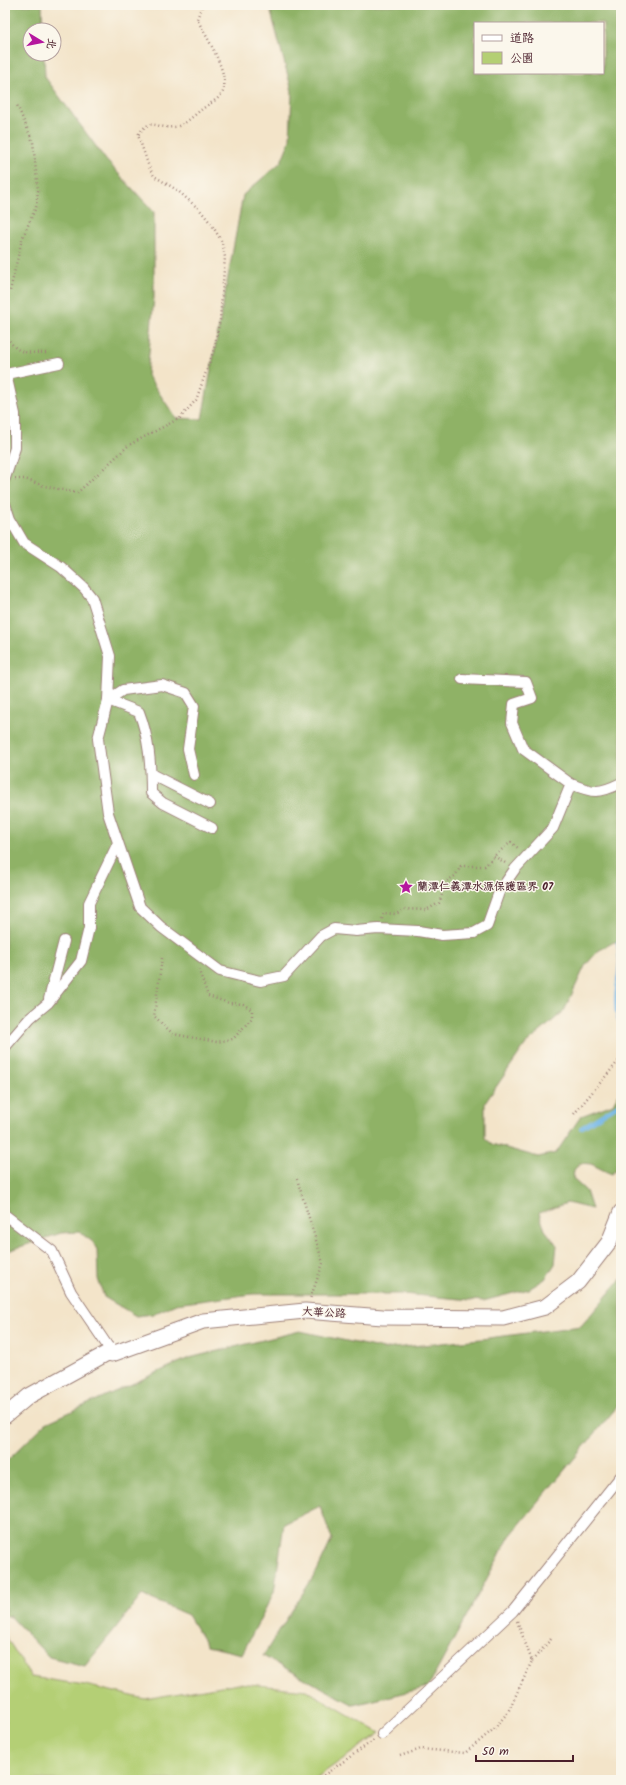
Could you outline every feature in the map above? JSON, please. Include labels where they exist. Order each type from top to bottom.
[{"type":"main road","name":"大華公路","points":[[5,1416],[29,1396],[111,1350],[112,1354],[203,1321],[306,1311],[383,1317],[503,1318],[545,1306],[578,1282],[609,1242],[621,1212]]},
{"type":"street","points":[[8,478],[15,448],[15,414],[6,374],[58,363]]},
{"type":"street","points":[[5,504],[10,519],[24,543],[61,567],[84,588],[92,598],[110,656],[108,700],[98,739],[108,813],[140,906],[161,927],[220,971],[260,980],[284,976],[321,936],[334,929],[356,931],[378,929],[442,935],[474,933],[487,926],[499,892],[553,828],[571,784]]},
{"type":"street","points":[[462,679],[526,682],[532,698],[514,704],[512,723],[524,749],[571,784],[587,791],[605,791],[621,783]]},
{"type":"street","points":[[108,700],[123,690],[162,685],[186,692],[194,706],[188,749],[194,776]]},
{"type":"street","points":[[108,700],[139,712],[146,729],[151,774],[151,793],[163,803],[212,828]]},
{"type":"street","points":[[151,774],[210,804]]},
{"type":"street","points":[[5,1047],[30,1018],[48,1002],[81,961],[89,928],[89,903],[118,845]]},
{"type":"street","points":[[48,1002],[64,941]]},
{"type":"street","points":[[5,1215],[52,1250],[71,1292],[111,1350]]},
{"type":"street","points":[[382,1734],[513,1612],[621,1476]]},
{"type":"path","points":[[8,478],[25,479],[44,486],[77,493],[129,444],[180,418],[196,400],[213,353],[220,320],[225,257],[222,242],[212,225],[200,210],[177,190],[154,176],[149,167],[138,135],[144,126],[152,124],[173,127],[182,124],[222,95],[225,82],[221,68],[197,19],[202,5]]},
{"type":"path","points":[[5,297],[10,291],[22,239],[36,207],[38,191],[33,142],[17,105]]},
{"type":"path","points":[[5,334],[12,346],[21,352],[51,353],[58,358],[58,363]]},
{"type":"path","points":[[378,929],[384,913],[396,914],[405,909],[426,910],[439,903],[447,881],[455,876],[461,866],[485,866],[494,856],[511,842],[528,856]]},
{"type":"path","points":[[162,958],[154,1016],[173,1034],[217,1042],[233,1038],[252,1018],[252,1010],[242,1004],[229,1003],[208,996],[193,950]]},
{"type":"path","points":[[574,1114],[621,1058]]},
{"type":"path","points":[[297,1179],[323,1263],[306,1311]]},
{"type":"path","points":[[513,1612],[532,1661]]},
{"type":"path","points":[[400,1756],[421,1749],[465,1753],[494,1729],[508,1712],[532,1661],[551,1639]]},
{"type":"path","points":[[317,1780],[382,1734]]},
{"type":"path","points":[[199,1780],[217,1776],[233,1780]]},
{"type":"green space","points":[[5,5],[42,5],[43,22],[22,22],[22,62],[44,62],[45,77],[106,160],[154,212],[154,297],[147,375],[176,418],[202,419],[243,195],[281,162],[290,140],[292,91],[269,5],[621,5],[621,942],[614,942],[598,951],[585,966],[564,1011],[525,1045],[485,1103],[485,1138],[492,1144],[538,1157],[556,1153],[581,1116],[613,1104],[621,1089],[621,1161],[618,1168],[611,1174],[591,1164],[580,1163],[574,1170],[573,1179],[586,1191],[592,1209],[567,1203],[539,1213],[545,1230],[557,1245],[555,1264],[545,1279],[529,1289],[483,1301],[403,1294],[253,1294],[176,1304],[153,1314],[136,1316],[104,1297],[98,1279],[97,1250],[93,1242],[79,1232],[61,1233],[5,1252]]},
{"type":"green space","points":[[621,1279],[621,1402],[510,1536],[428,1687],[354,1705],[263,1656],[317,1571],[332,1539],[320,1506],[284,1524],[274,1592],[242,1654],[207,1646],[188,1615],[142,1595],[85,1666],[49,1657],[11,1617],[5,1615],[5,1463],[46,1423],[189,1358],[300,1331],[384,1349],[481,1339],[581,1326]]},
{"type":"green space","points":[[5,1635],[31,1677],[85,1685],[145,1699],[239,1683],[306,1690],[380,1733],[313,1780],[5,1780]]},
{"type":"waterway","points":[[621,942],[618,943],[620,962],[616,994],[616,1010],[621,1025]]},
{"type":"waterway","points":[[581,1128],[621,1103]]},
{"type":"place","name":"蘭潭仁義潭水源保護區界 07","points":[[406,887]]}]
